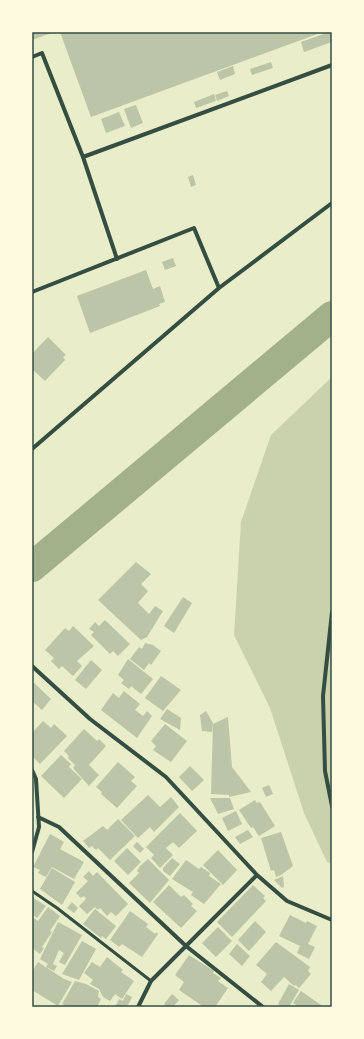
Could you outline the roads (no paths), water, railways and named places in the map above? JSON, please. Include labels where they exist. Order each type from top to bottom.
[{"type":"street","points":[[32,57],[42,53],[83,157],[117,259]]},
{"type":"street","points":[[83,157],[332,65]]},
{"type":"street","points":[[32,449],[219,288],[332,203]]},
{"type":"street","points":[[32,292],[194,228],[219,288]]},
{"type":"street","points":[[332,612],[323,696],[325,771],[332,806]]},
{"type":"street","points":[[32,666],[90,719],[166,777],[258,875],[287,901],[332,920]]},
{"type":"street","points":[[32,770],[36,779],[39,827],[32,852]]},
{"type":"street","points":[[38,816],[59,827],[186,946],[263,1007]]},
{"type":"street","points":[[138,1007],[151,981],[258,875]]},
{"type":"lane","points":[[32,891],[57,908],[151,981]]},
{"type":"waterway","points":[[32,567],[332,316]]}]
